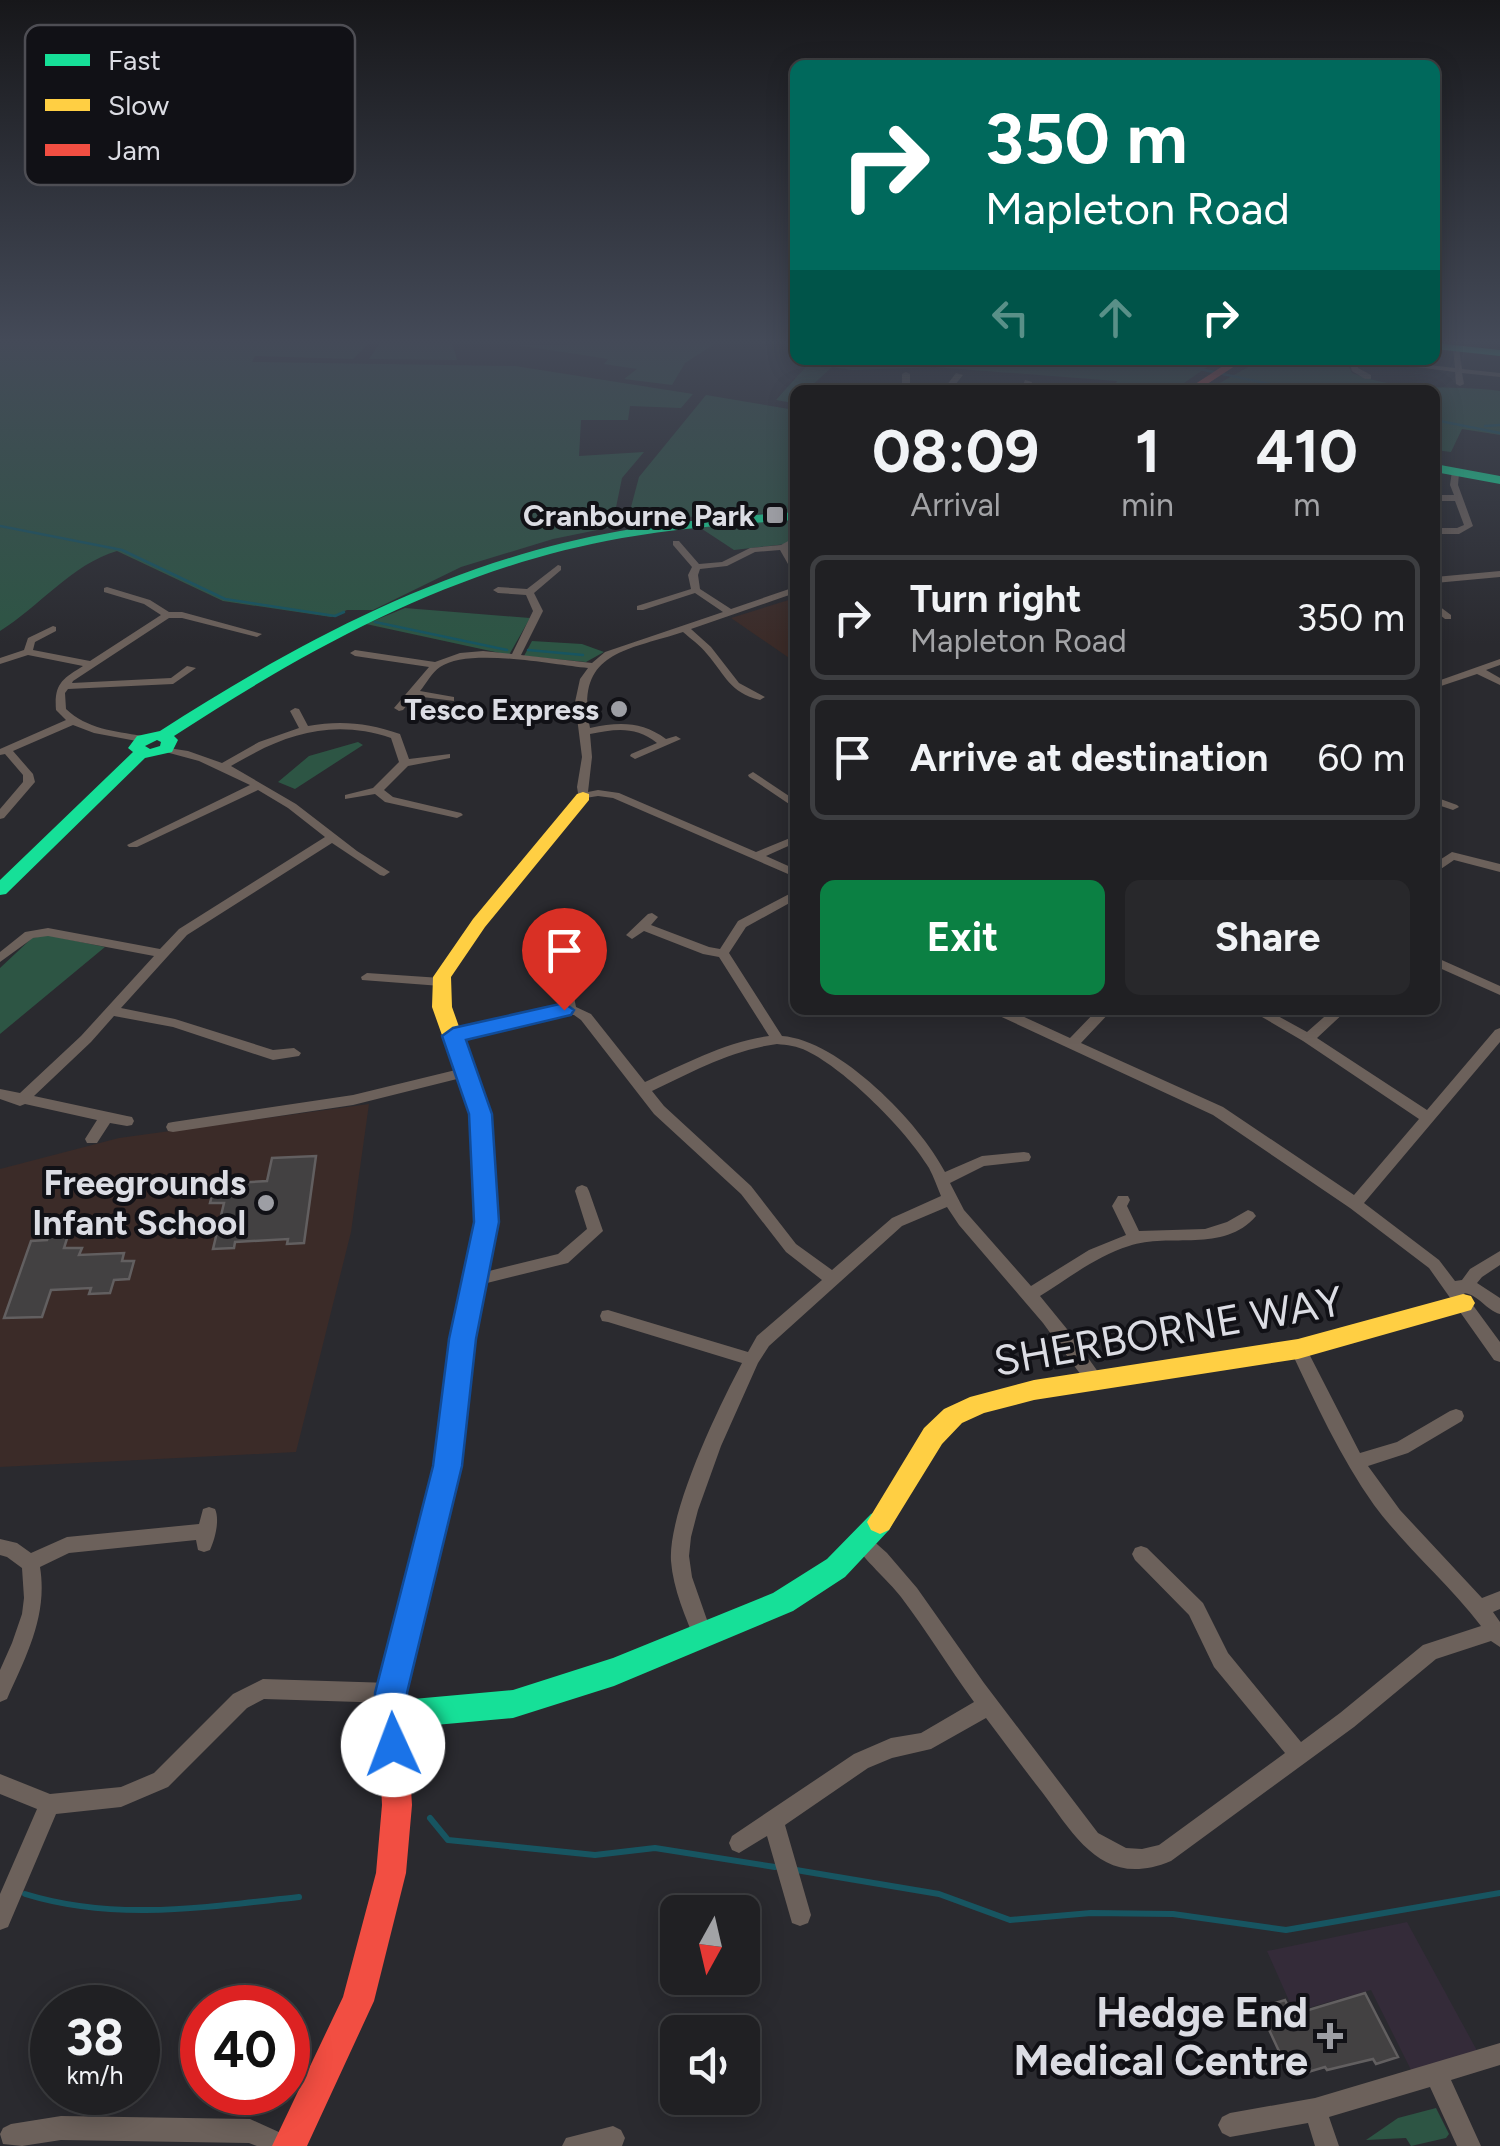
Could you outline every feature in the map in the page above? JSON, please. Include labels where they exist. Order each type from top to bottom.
[{"type":"street","points":[[1445,470],[1500,480]]},
{"type":"street","points":[[1440,531],[1459,531],[1470,526],[1445,470]]},
{"type":"street","points":[[1440,498],[1459,498]]},
{"type":"street","points":[[0,890],[153,744],[302,650],[464,571],[564,542],[689,522],[790,516]]},
{"type":"street","points":[[697,567],[724,564],[752,550],[790,545]]},
{"type":"street","points":[[662,552],[677,546],[697,567]]},
{"type":"street","points":[[782,547],[790,559]]},
{"type":"street","points":[[697,567],[693,575],[696,590],[728,612]]},
{"type":"street","points":[[501,590],[529,592],[554,570]]},
{"type":"street","points":[[1440,580],[1498,576]]},
{"type":"street","points":[[107,590],[147,602],[167,615],[182,615],[258,634]]},
{"type":"street","points":[[644,604],[696,590]]},
{"type":"street","points":[[515,657],[538,610],[529,592]]},
{"type":"street","points":[[583,797],[587,756],[577,703],[593,666],[616,650],[790,592]]},
{"type":"street","points":[[1440,610],[1449,617]]},
{"type":"street","points":[[167,615],[90,664],[65,686],[60,693],[60,710],[71,722],[91,730],[153,744],[222,767],[310,819],[330,839],[384,872]]},
{"type":"street","points":[[682,627],[710,651],[734,686],[749,699]]},
{"type":"street","points":[[28,652],[31,640],[53,628]]},
{"type":"street","points":[[0,660],[28,652],[90,664]]},
{"type":"street","points":[[355,653],[436,665],[460,656],[515,657],[593,666]]},
{"type":"street","points":[[1440,683],[1500,662]]},
{"type":"street","points":[[399,708],[436,665]]},
{"type":"street","points":[[65,686],[173,681],[191,668]]},
{"type":"street","points":[[1478,670],[1500,682]]},
{"type":"street","points":[[413,694],[450,699]]},
{"type":"street","points":[[293,716],[305,730]]},
{"type":"street","points":[[0,816],[29,782],[28,774],[3,751],[71,722]]},
{"type":"street","points":[[222,767],[255,746],[335,725],[376,728],[396,736],[405,763]]},
{"type":"street","points":[[583,732],[637,726],[670,741],[635,756]]},
{"type":"street","points":[[349,797],[376,790],[405,763],[446,756]]},
{"type":"street","points":[[758,776],[790,801]]},
{"type":"street","points":[[133,845],[255,787]]},
{"type":"street","points":[[376,790],[389,800],[457,815]]},
{"type":"street","points":[[11,2136],[60,2128],[250,2131],[286,2146],[358,2001],[392,1873],[397,1805],[391,1693],[448,1466],[463,1339],[486,1222],[486,1166],[480,1114],[442,1008],[441,982],[456,952],[583,797],[598,792],[615,795],[790,870]]},
{"type":"street","points":[[1440,802],[1453,807]]},
{"type":"street","points":[[175,806],[190,818]]},
{"type":"street","points":[[20,1100],[111,1011],[160,953],[233,896],[330,839]]},
{"type":"street","points":[[757,856],[790,841]]},
{"type":"street","points":[[1440,865],[1452,856],[1500,868]]},
{"type":"street","points":[[723,953],[742,924],[790,899]]},
{"type":"street","points":[[642,926],[707,951],[723,953]]},
{"type":"street","points":[[0,958],[30,935],[48,932],[160,953]]},
{"type":"street","points":[[723,953],[777,1039]]},
{"type":"street","points":[[1440,963],[1500,991]]},
{"type":"street","points":[[367,977],[441,982]]},
{"type":"street","points":[[567,992],[570,1009]]},
{"type":"street","points":[[453,1036],[570,1009],[586,1017],[658,1110],[746,1190],[791,1248],[832,1280]]},
{"type":"street","points":[[111,1011],[174,1023],[270,1060],[294,1054]]},
{"type":"street","points":[[1009,1015],[1218,1111],[1354,1204],[1434,1264],[1462,1292],[1500,1355]]},
{"type":"street","points":[[1072,1044],[1100,1015]]},
{"type":"street","points":[[1265,1015],[1308,1038],[1427,1118]]},
{"type":"street","points":[[1308,1038],[1334,1015]]},
{"type":"street","points":[[1354,1204],[1500,1033]]},
{"type":"street","points":[[642,1089],[738,1049],[777,1039],[803,1043],[832,1060],[929,1157],[960,1217],[1073,1345],[1094,1381]]},
{"type":"street","points":[[172,1127],[353,1100],[468,1072]]},
{"type":"street","points":[[0,1094],[127,1121]]},
{"type":"street","points":[[92,1139],[106,1117]]},
{"type":"street","points":[[943,1180],[982,1161],[1014,1153]]},
{"type":"street","points":[[474,1280],[563,1259],[595,1231],[582,1190]]},
{"type":"street","points":[[703,1638],[681,1573],[680,1551],[717,1436],[750,1358],[763,1341],[897,1222],[950,1199]]},
{"type":"street","points":[[1123,1200],[1119,1206],[1134,1238]]},
{"type":"street","points":[[1029,1295],[1134,1238],[1201,1238],[1226,1232],[1248,1216]]},
{"type":"street","points":[[1462,1292],[1476,1273],[1500,1257]]},
{"type":"street","points":[[1462,1292],[1488,1296],[1500,1308]]},
{"type":"street","name":"SHERBORNE WAY","points":[[391,1715],[513,1704],[703,1638],[795,1596],[836,1568],[880,1523],[933,1436],[953,1416],[1007,1396],[1298,1349],[1462,1292]]},
{"type":"street","points":[[608,1316],[750,1358]]},
{"type":"street","points":[[862,1543],[884,1561],[908,1591],[1091,1840],[1112,1855],[1138,1863],[1164,1854],[1299,1756],[1430,1652],[1498,1634],[1392,1513],[1326,1408],[1298,1349]]},
{"type":"street","points":[[1359,1461],[1402,1448],[1456,1416]]},
{"type":"street","points":[[30,1563],[67,1545],[207,1530]]},
{"type":"street","points":[[0,1547],[11,1549],[30,1563],[36,1590],[32,1616],[0,1692]]},
{"type":"street","points":[[1141,1554],[1196,1609],[1221,1660],[1299,1756]]},
{"type":"street","points":[[1479,1608],[1500,1600]]},
{"type":"street","points":[[0,1784],[50,1804],[121,1797],[161,1780],[240,1701],[263,1689],[391,1693]]},
{"type":"street","points":[[739,1843],[861,1762],[891,1748],[924,1742],[989,1705]]},
{"type":"street","points":[[0,1920],[50,1804]]},
{"type":"street","points":[[773,1820],[792,1909]]},
{"type":"street","points":[[1230,2125],[1314,2110],[1500,2054]]},
{"type":"street","points":[[1436,2074],[1468,2146]]},
{"type":"street","points":[[1314,2110],[1327,2146]]},
{"type":"street","points":[[576,2146],[613,2138]]},
{"type":"shaded area","points":[[790,600],[790,659],[731,618]]},
{"type":"shaded area","points":[[369,1104],[351,1232],[296,1452],[0,1467],[0,1169],[119,1138]]},
{"type":"shaded area","points":[[1407,1922],[1481,2058],[1416,2080],[1371,1990],[1294,2012],[1267,1951]]},
{"type":"green space","points":[[0,443],[580,443],[579,456],[644,452],[622,478],[612,527],[553,539],[461,567],[373,610],[347,610],[331,617],[223,601],[117,551],[70,576],[0,631]]},
{"type":"green space","points":[[667,443],[790,443],[790,512],[687,517],[626,526],[639,477]]},
{"type":"green space","points":[[1440,443],[1455,443],[1451,452],[1440,451]]},
{"type":"green space","points":[[790,521],[790,544],[734,550],[696,525]]},
{"type":"green space","points":[[405,608],[530,618],[509,655],[366,624]]},
{"type":"green space","points":[[532,641],[582,644],[604,652],[586,662],[524,656]]},
{"type":"green space","points":[[358,742],[363,745],[295,789],[278,782],[309,756]]},
{"type":"green space","points":[[47,935],[105,947],[0,1034],[0,968],[32,938]]},
{"type":"green space","points":[[1436,2108],[1449,2134],[1446,2138],[1411,2146],[1406,2138],[1366,2140],[1398,2118]]},
{"type":"building","name":"Freegrounds Infant School","points":[[316,1156],[304,1243],[287,1244],[288,1239],[235,1242],[234,1248],[213,1249],[224,1203],[210,1203],[215,1184],[267,1181],[272,1158]]},
{"type":"building","points":[[71,1226],[64,1248],[82,1248],[79,1255],[124,1253],[122,1261],[134,1261],[129,1279],[114,1280],[110,1293],[89,1294],[91,1288],[51,1290],[42,1317],[4,1318],[31,1241],[47,1240],[52,1227]]},
{"type":"building","name":"Hedge End Medical Centre","points":[[1365,1993],[1398,2057],[1376,2064],[1373,2059],[1327,2070],[1325,2067],[1291,2077],[1259,2008],[1285,2000],[1292,2015]]},
{"type":"waterway","points":[[0,526],[122,550],[225,599],[335,616],[344,612]]},
{"type":"waterway","points":[[375,622],[507,650]]},
{"type":"waterway","points":[[528,650],[583,655]]},
{"type":"waterway","points":[[430,1818],[448,1840],[595,1855],[655,1848],[775,1867]]},
{"type":"waterway","points":[[796,1870],[939,1894],[1010,1920],[1091,1913],[1173,1914],[1286,1930],[1500,1893]]},
{"type":"waterway","points":[[25,1894],[59,1903],[127,1910],[195,1908],[299,1897]]},
{"type":"traffic: fast","points":[[1440,469],[1500,480]]},
{"type":"traffic: fast","points":[[163,736],[314,644],[462,577],[539,553],[619,535],[790,516]]},
{"type":"traffic: fast","points":[[158,735],[170,740],[166,749],[149,754],[136,748],[142,739],[158,735]]},
{"type":"traffic: fast","points":[[0,890],[141,753]]},
{"type":"traffic: fast","points":[[391,1715],[513,1704],[614,1672],[783,1602],[836,1568],[880,1522]]},
{"type":"traffic: slow","points":[[434,1523],[448,1466],[463,1339],[486,1222],[480,1114],[442,1007],[442,977],[479,923],[583,797]]},
{"type":"traffic: slow","points":[[880,1522],[933,1436],[953,1416],[979,1404],[1034,1390],[1298,1349],[1463,1303]]},
{"type":"traffic: jam","points":[[289,2146],[358,2001],[391,1873],[397,1805],[391,1693],[434,1523]]},
{"type":"place","name":"Cranbourne Park","points":[[775,515]]},
{"type":"place","name":"Tesco Express","points":[[619,709]]},
{"type":"place","name":"Freegrounds Infant School","points":[[266,1203]]},
{"type":"place","name":"Hedge End Medical Centre","points":[[1330,2036]]},
{"type":"route","points":[[393,1745],[391,1693],[448,1466],[463,1339],[486,1222],[486,1166],[480,1114],[453,1036],[564,1010]]}]
